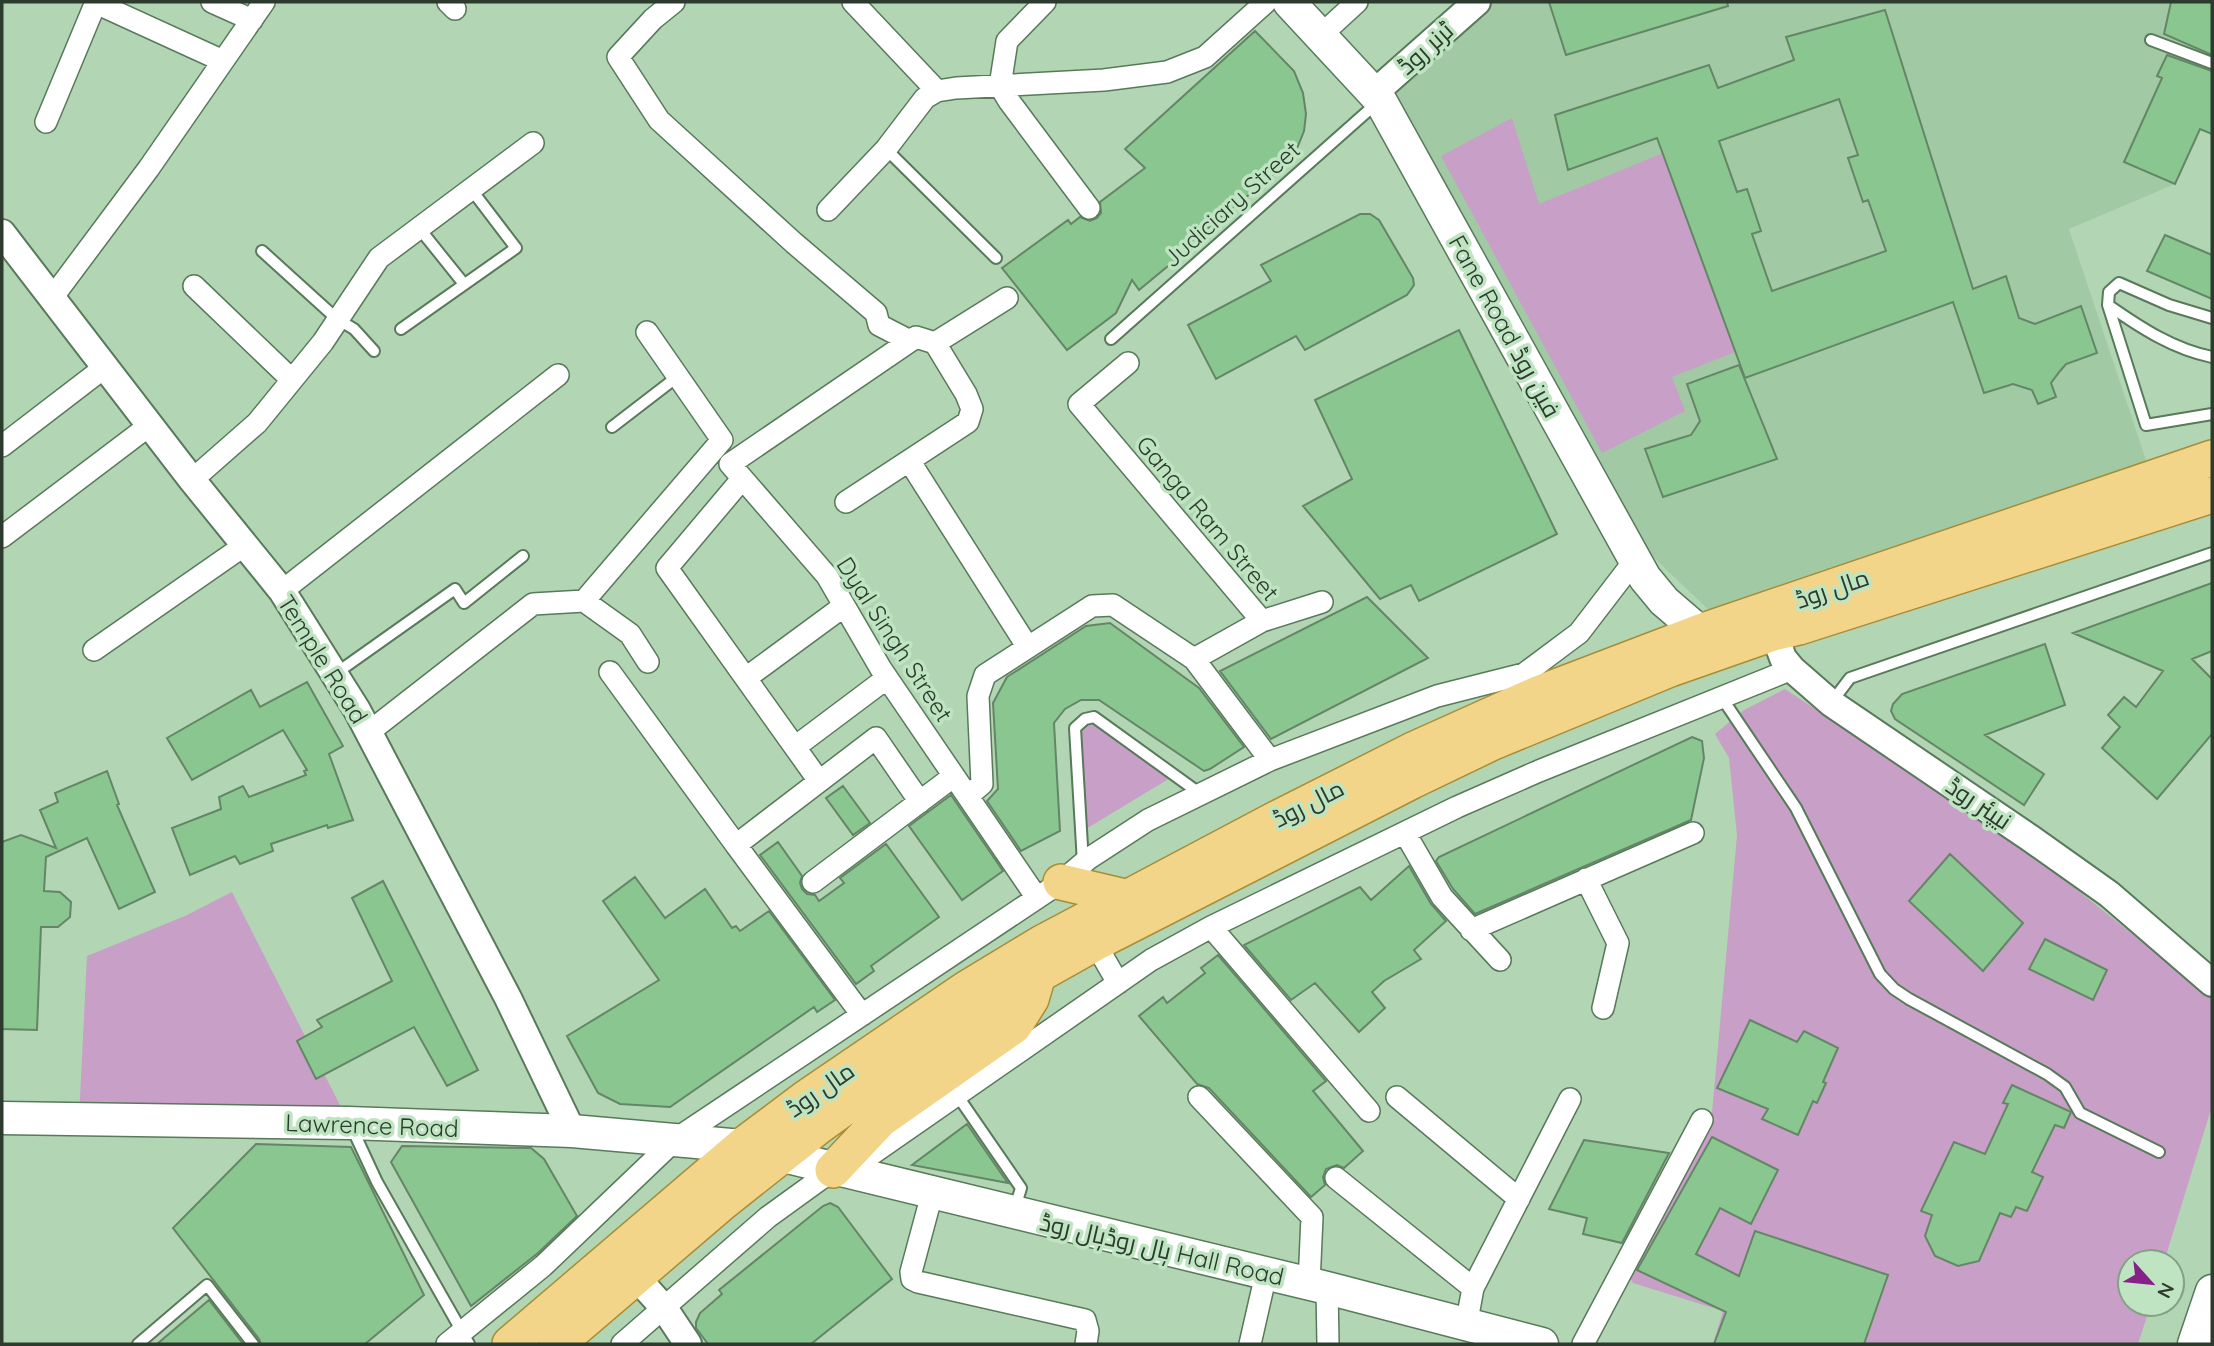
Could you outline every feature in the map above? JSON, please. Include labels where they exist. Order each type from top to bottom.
[{"type":"main road","name":"Fane Road فین روڈ","points":[[1289,2],[1376,97],[1645,578],[1705,643]]},
{"type":"main road","name":"مال روڈ","points":[[510,1344],[742,1146],[806,1098],[966,989],[1125,897],[1415,749],[1532,683],[1705,643],[1770,622],[2212,458]]},
{"type":"main road","name":"مال روڈ","points":[[1770,622],[1799,627],[2210,500]]},
{"type":"main road","name":"مال روڈ","points":[[557,1344],[723,1202],[819,1126],[928,1047],[1038,975],[1095,943],[1412,781],[1482,748],[1657,674],[1705,643]]},
{"type":"main road","points":[[1060,881],[1125,897]]},
{"type":"main road","points":[[834,1170],[880,1120],[1014,1026],[1031,999],[1038,975]]},
{"type":"main road","name":"Lawrence Road","points":[[2,1118],[349,1123],[572,1131],[742,1146],[783,1156]]},
{"type":"main road","name":"ہال روڈہال روڈ Hall Road","points":[[783,1156],[1318,1286],[1542,1344]]},
{"type":"main road","points":[[2194,1344],[2212,1291]]},
{"type":"street","points":[[46,122],[96,2],[223,61]]},
{"type":"street","points":[[212,2],[252,20]]},
{"type":"street","points":[[52,298],[149,168],[264,2]]},
{"type":"street","points":[[674,2],[652,10],[618,57],[659,120],[794,243],[876,313],[878,325],[920,340],[966,394],[972,409],[968,422],[846,502]]},
{"type":"street","points":[[854,2],[937,91]]},
{"type":"street","points":[[1045,2],[1007,41],[1000,86],[1089,208]]},
{"type":"street","points":[[828,210],[886,149],[925,98],[937,91],[1104,80],[1167,72],[1205,57],[1266,2]]},
{"type":"street","points":[[1320,36],[1357,2]]},
{"type":"street","name":"ٹرنر روڈ","points":[[1376,97],[1476,2]]},
{"type":"street","points":[[192,480],[257,423],[323,342],[379,258],[533,143]]},
{"type":"street","name":"Temple Road","points":[[2,233],[192,480],[282,591],[335,674],[369,732],[508,998],[572,1131]]},
{"type":"street","points":[[194,286],[292,380]]},
{"type":"street","points":[[820,781],[667,568],[742,480],[730,464],[920,340],[1007,298]]},
{"type":"street","points":[[584,601],[722,440],[647,332]]},
{"type":"street","name":"Ganga Ram Street","points":[[1128,363],[1079,404],[1262,621],[1194,659]]},
{"type":"street","points":[[2,446],[105,367]]},
{"type":"street","points":[[282,591],[558,375]]},
{"type":"street","points":[[2,537],[150,425]]},
{"type":"street","points":[[910,462],[1027,646]]},
{"type":"street","name":"Dyal Singh Street","points":[[742,480],[827,576],[887,678],[968,796],[1060,881]]},
{"type":"street","points":[[94,650],[245,545]]},
{"type":"street","points":[[459,1340],[543,1266],[676,1139],[862,1016],[1148,820],[1270,760],[1437,696],[1532,683],[1578,633],[1635,560]]},
{"type":"street","points":[[369,732],[533,604],[584,601],[630,634],[648,662]]},
{"type":"street","points":[[1262,621],[1322,602]]},
{"type":"street","points":[[968,796],[982,784],[978,696],[985,675],[1092,607],[1113,605],[1194,659],[1270,760]]},
{"type":"street","points":[[746,678],[844,606]]},
{"type":"street","name":"نیپئر روڈ","points":[[1770,622],[1778,647],[1792,669],[1831,703],[2109,894],[2212,983]]},
{"type":"street","points":[[622,1344],[768,1217],[834,1170],[872,1154],[1151,960],[1211,926],[1539,771],[1792,669]]},
{"type":"street","points":[[610,672],[862,1016]]},
{"type":"street","points":[[795,747],[887,678]]},
{"type":"street","points":[[736,845],[876,738],[920,802]]},
{"type":"street","points":[[813,882],[954,776]]},
{"type":"street","points":[[1405,833],[1442,897],[1500,960]]},
{"type":"street","points":[[1471,929],[1693,833]]},
{"type":"street","points":[[1586,879],[1618,943],[1603,1008]]},
{"type":"street","points":[[1211,926],[1369,1111]]},
{"type":"street","points":[[1095,943],[1118,983]]},
{"type":"street","points":[[1199,1097],[1312,1217],[1318,1286],[1328,1344]]},
{"type":"street","points":[[1397,1097],[1519,1199]]},
{"type":"street","points":[[1466,1326],[1473,1288],[1570,1099]]},
{"type":"street","points":[[1583,1344],[1702,1121]]},
{"type":"street","points":[[1336,1178],[1473,1288]]},
{"type":"street","points":[[932,1194],[911,1272],[912,1279],[1085,1320],[1088,1331],[1086,1344]]},
{"type":"street","points":[[1250,1344],[1266,1274]]},
{"type":"street","points":[[636,1276],[664,1308],[688,1344]]},
{"type":"lane","points":[[2151,40],[2212,62]]},
{"type":"lane","name":"Judiciary Street","points":[[1111,339],[1376,97]]},
{"type":"lane","points":[[886,149],[996,258]]},
{"type":"lane","points":[[401,329],[516,248],[471,189]]},
{"type":"lane","points":[[419,228],[464,285]]},
{"type":"lane","points":[[262,251],[337,319],[354,329],[374,351]]},
{"type":"lane","points":[[2212,318],[2119,283],[2109,292],[2108,305],[2146,425],[2212,414]]},
{"type":"lane","points":[[2108,305],[2158,338],[2192,353],[2212,357]]},
{"type":"lane","points":[[612,427],[677,377]]},
{"type":"lane","points":[[1831,703],[1850,678],[2212,554]]},
{"type":"lane","points":[[335,674],[455,589],[464,603],[523,556]]},
{"type":"lane","points":[[1722,698],[1796,808],[1880,974],[1894,989],[2047,1074],[2065,1087],[2080,1113],[2159,1152]]},
{"type":"lane","points":[[1060,881],[1075,728],[1084,719],[1094,718],[1202,795]]},
{"type":"lane","points":[[957,1095],[1021,1188],[1014,1214]]},
{"type":"lane","points":[[349,1123],[459,1340]]},
{"type":"lane","points":[[138,1344],[207,1285],[253,1344]]},
{"type":"shaded area","points":[[1481,2],[2212,2],[2212,101],[2175,184],[2069,229],[2152,478],[1713,614],[1648,552],[1380,100]]},
{"type":"shaded area","points":[[1512,118],[1539,204],[1663,153],[1735,352],[1672,377],[1685,411],[1602,453],[1441,156]]},
{"type":"shaded area","points":[[1785,689],[2024,847],[2212,998],[2212,1106],[2168,1248],[2116,1248],[2116,1318],[2146,1318],[2138,1344],[1713,1344],[1723,1311],[1633,1283],[1630,1278],[1711,1124],[1737,835],[1729,758],[1715,734],[1744,710]]},
{"type":"shaded area","points":[[1094,717],[1175,775],[1081,832],[1075,728]]},
{"type":"shaded area","points":[[232,892],[349,1123],[79,1118],[87,956],[185,916]]},
{"type":"building","points":[[1549,2],[1727,2],[1728,6],[1566,55]]},
{"type":"building","points":[[2171,2],[2212,2],[2212,55],[2164,34]]},
{"type":"building","points":[[1885,10],[1973,289],[2006,276],[2019,318],[2035,324],[2081,306],[2097,353],[2066,364],[2051,383],[2056,397],[2038,404],[2032,390],[2013,384],[1984,393],[1953,302],[1745,378],[1657,138],[1568,170],[1555,115],[1709,65],[1718,88],[1794,60],[1786,37]],"holes":[[[1839,99],[1858,155],[1848,158],[1863,202],[1868,200],[1886,251],[1772,291],[1752,234],[1761,231],[1747,189],[1737,192],[1719,141]]]},
{"type":"building","points":[[1255,31],[1294,71],[1303,93],[1306,114],[1304,131],[1298,146],[1287,164],[1188,244],[1191,247],[1139,290],[1132,280],[1116,313],[1067,350],[1002,268],[1068,220],[1071,224],[1080,217],[1090,221],[1097,218],[1101,213],[1100,202],[1145,168],[1125,149]]},
{"type":"building","points":[[2167,55],[2212,71],[2212,134],[2200,129],[2175,184],[2124,162],[2162,78],[2157,76]]},
{"type":"building","points":[[1360,214],[1370,214],[1379,220],[1413,278],[1414,285],[1407,295],[1305,350],[1296,336],[1216,379],[1188,325],[1271,281],[1261,265]]},
{"type":"building","points":[[2165,235],[2212,255],[2212,299],[2147,271]]},
{"type":"building","points":[[1459,330],[1557,534],[1419,601],[1411,585],[1380,599],[1303,506],[1352,479],[1315,400]]},
{"type":"building","points":[[1739,365],[1777,459],[1663,497],[1645,449],[1691,435],[1700,421],[1687,384]]},
{"type":"building","points":[[2212,583],[2212,651],[2192,659],[2212,679],[2212,734],[2157,799],[2102,748],[2120,727],[2108,715],[2124,697],[2136,707],[2163,671],[2073,633]]},
{"type":"building","points":[[1367,597],[1428,658],[1271,739],[1220,671]]},
{"type":"building","points":[[1110,623],[1199,688],[1244,747],[1204,771],[1099,700],[1081,700],[1065,709],[1054,723],[1060,831],[1021,851],[987,801],[998,789],[993,703],[1007,677],[1086,626]]},
{"type":"building","points":[[2045,644],[2065,705],[1985,735],[2044,774],[2024,805],[1895,719],[1891,711],[1893,704],[1902,694]]},
{"type":"building","points":[[307,682],[343,746],[329,754],[353,820],[328,828],[327,825],[271,844],[273,851],[240,864],[235,856],[190,875],[172,828],[221,809],[219,797],[243,786],[249,797],[306,775],[304,771],[307,770],[283,730],[192,780],[167,738],[251,690],[260,707]]},
{"type":"building","points":[[1692,737],[1702,741],[1704,758],[1691,820],[1475,914],[1453,889],[1436,861],[1439,857]]},
{"type":"building","points":[[107,771],[119,804],[117,805],[155,892],[119,909],[87,838],[46,857],[44,891],[60,892],[71,902],[70,917],[58,927],[41,927],[37,1030],[2,1029],[2,842],[21,835],[56,848],[40,810],[58,802],[55,793]]},
{"type":"building","points":[[843,786],[870,823],[853,835],[826,798]]},
{"type":"building","points":[[951,795],[1003,871],[962,900],[909,826]]},
{"type":"building","points":[[778,842],[802,876],[802,889],[807,894],[815,895],[819,901],[844,883],[840,878],[886,844],[939,917],[871,966],[874,971],[856,984],[760,855]]},
{"type":"building","points":[[1950,854],[2023,923],[1983,971],[1909,901]]},
{"type":"building","points":[[1409,866],[1431,904],[1446,921],[1414,950],[1421,959],[1384,981],[1372,992],[1385,1008],[1359,1032],[1315,983],[1291,1000],[1244,945],[1360,887],[1371,900]]},
{"type":"building","points":[[635,877],[665,918],[705,889],[732,928],[736,926],[740,931],[769,911],[835,1000],[817,1012],[814,1007],[670,1107],[620,1104],[598,1093],[567,1036],[659,980],[603,901]]},
{"type":"building","points":[[383,881],[478,1070],[447,1086],[414,1027],[316,1079],[297,1041],[322,1027],[317,1020],[392,981],[352,898]]},
{"type":"building","points":[[2045,939],[2107,970],[2093,1000],[2029,969]]},
{"type":"building","points":[[1218,955],[1326,1081],[1313,1091],[1363,1151],[1344,1168],[1337,1165],[1326,1169],[1323,1177],[1325,1185],[1311,1197],[1209,1088],[1197,1084],[1139,1016],[1163,997],[1167,1003],[1205,973],[1201,968]]},
{"type":"building","points":[[1750,1020],[1797,1042],[1804,1031],[1838,1048],[1817,1103],[1813,1101],[1798,1135],[1762,1119],[1768,1109],[1717,1088]]},
{"type":"building","points":[[2012,1085],[2071,1112],[2064,1128],[2055,1125],[2032,1172],[2043,1177],[2027,1211],[2016,1207],[2011,1217],[2000,1213],[1979,1261],[1958,1266],[1935,1256],[1925,1236],[1932,1215],[1921,1211],[1954,1142],[1985,1154],[2008,1104],[2003,1103]]},
{"type":"building","points":[[967,1124],[1005,1179],[1008,1183],[912,1165]]},
{"type":"building","points":[[1712,1137],[1778,1170],[1751,1224],[1720,1208],[1696,1254],[1739,1276],[1755,1231],[1888,1275],[1864,1344],[1714,1344],[1726,1312],[1637,1270]]},
{"type":"building","points":[[1584,1140],[1669,1153],[1622,1243],[1583,1234],[1587,1218],[1549,1209]]},
{"type":"building","points":[[256,1144],[351,1147],[424,1295],[365,1344],[261,1344],[173,1228]]},
{"type":"building","points":[[402,1146],[531,1148],[544,1159],[577,1216],[538,1253],[471,1306],[391,1162]]},
{"type":"building","points":[[830,1203],[838,1207],[892,1279],[811,1344],[708,1344],[696,1328],[696,1322],[700,1313],[722,1294],[719,1290]]},
{"type":"building","points":[[209,1300],[243,1344],[157,1344]]}]
